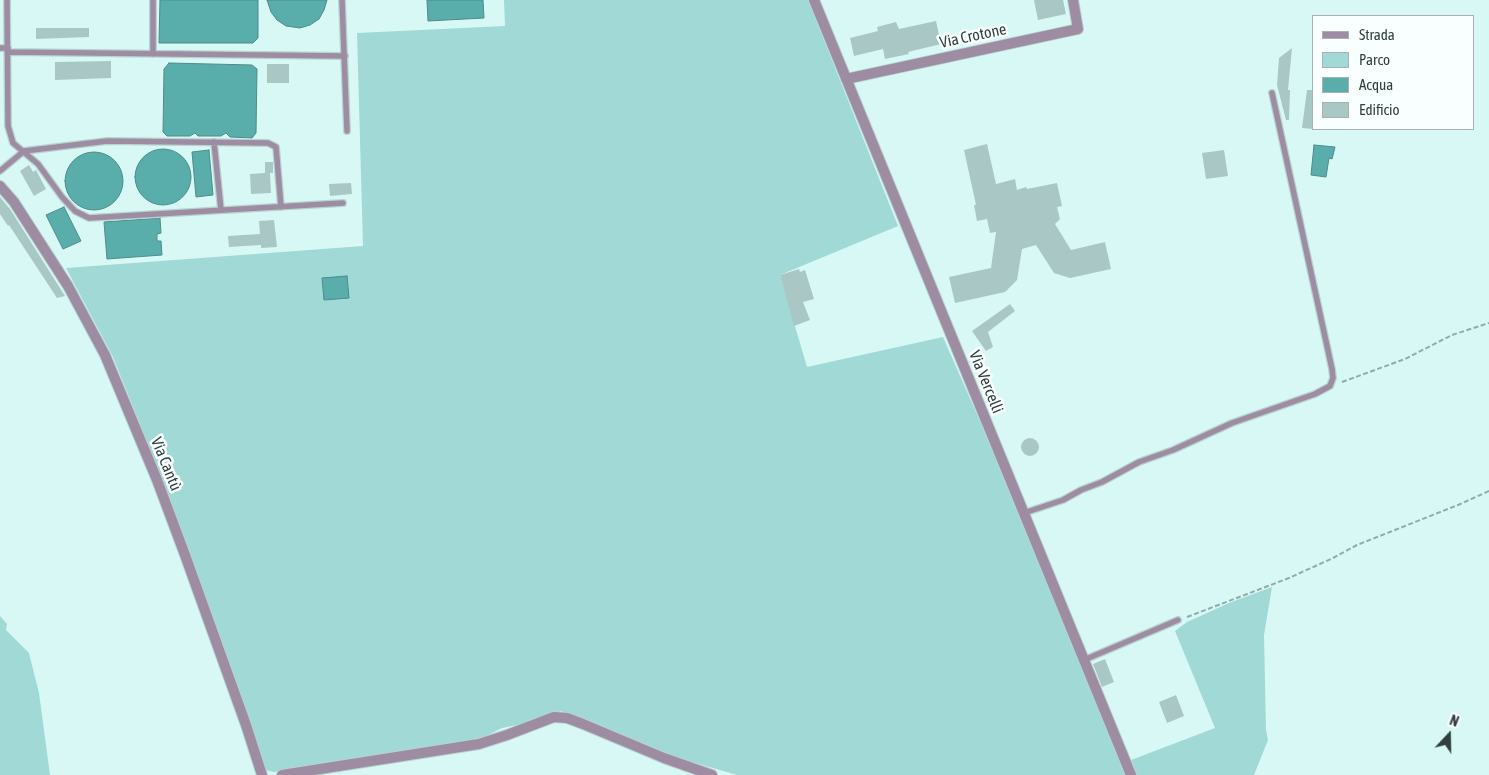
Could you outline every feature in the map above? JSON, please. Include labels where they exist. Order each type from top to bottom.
[{"type":"street","name":"Via Vercelli","points":[[814,0],[1131,775]]},
{"type":"street","name":"Via Crotone","points":[[846,79],[1078,30],[1073,0]]},
{"type":"street","name":"Via Cantù","points":[[0,186],[14,202],[68,286],[105,355],[176,530],[262,775]]},
{"type":"street","points":[[282,775],[479,744],[554,717],[567,718],[664,758],[712,775]]},
{"type":"lane","points":[[7,0],[8,126],[13,143],[38,164],[74,211],[89,218],[343,202]]},
{"type":"lane","points":[[153,0],[153,54]]},
{"type":"lane","points":[[342,0],[347,130]]},
{"type":"lane","points":[[0,48],[8,50],[153,54],[345,56]]},
{"type":"lane","points":[[1024,513],[1063,500],[1139,462],[1173,450],[1232,423],[1315,394],[1330,386],[1333,378],[1332,370],[1272,93]]},
{"type":"lane","points":[[0,113],[8,113]]},
{"type":"lane","points":[[0,171],[24,151],[106,141],[268,143],[276,147],[281,207]]},
{"type":"lane","points":[[214,142],[221,210]]},
{"type":"lane","points":[[1084,660],[1178,620]]},
{"type":"path","points":[[1330,386],[1405,359],[1452,336],[1489,323]]},
{"type":"path","points":[[1178,620],[1209,610],[1230,600],[1290,578],[1357,545],[1489,492]]},
{"type":"green space","points":[[504,0],[808,0],[898,226],[780,275],[807,367],[943,337],[979,419],[1126,775],[737,775],[675,757],[561,711],[522,724],[502,728],[484,737],[393,754],[274,772],[265,770],[167,492],[113,357],[66,268],[363,246],[357,33],[505,26]]},
{"type":"green space","points":[[1272,587],[1264,635],[1266,730],[1268,740],[1254,775],[1137,775],[1131,760],[1215,728],[1175,631],[1187,622],[1229,603]]},
{"type":"green space","points":[[0,616],[7,624],[6,630],[29,653],[39,693],[50,775],[0,775]]},
{"type":"water","points":[[160,0],[258,0],[258,38],[253,43],[159,43]]},
{"type":"water","points":[[267,0],[327,0],[319,19],[310,25],[300,28],[286,26],[277,20],[271,12]]},
{"type":"water","points":[[427,0],[483,0],[484,18],[428,21]]},
{"type":"water","points":[[169,63],[252,65],[257,69],[256,133],[252,138],[230,137],[226,133],[221,136],[198,136],[195,133],[190,136],[167,136],[163,132],[164,69]]},
{"type":"water","points":[[1314,145],[1335,147],[1332,159],[1329,158],[1326,177],[1311,175]]},
{"type":"water","points":[[157,149],[169,149],[179,153],[187,161],[191,177],[187,193],[179,201],[169,205],[157,205],[147,201],[139,193],[135,183],[135,171],[139,161],[147,153]]},
{"type":"water","points":[[209,150],[213,195],[196,197],[192,152]]},
{"type":"water","points":[[94,152],[105,154],[118,165],[123,181],[121,192],[110,205],[94,210],[83,208],[70,197],[65,181],[67,170],[78,157]]},
{"type":"water","points":[[64,207],[81,241],[63,249],[46,215]]},
{"type":"water","points":[[160,218],[161,233],[157,234],[157,241],[161,241],[162,255],[107,259],[104,222]]},
{"type":"water","points":[[347,276],[349,298],[324,300],[322,278]]},
{"type":"building","points":[[1034,0],[1063,0],[1066,14],[1038,20]]},
{"type":"building","points":[[936,21],[941,44],[885,59],[883,49],[854,56],[850,38],[878,31],[877,27],[896,22],[899,29]]},
{"type":"building","points":[[36,28],[89,28],[89,37],[36,39]]},
{"type":"building","points":[[1292,48],[1288,90],[1290,90],[1289,120],[1286,120],[1277,85],[1279,58]]},
{"type":"building","points":[[111,61],[111,78],[55,80],[55,62]]},
{"type":"building","points":[[267,64],[289,64],[289,83],[267,83]]},
{"type":"building","points":[[1307,90],[1312,90],[1312,129],[1302,128]]},
{"type":"building","points":[[987,144],[996,184],[1015,179],[1017,190],[1057,183],[1062,206],[1057,207],[1060,219],[1055,224],[1071,250],[1105,242],[1111,269],[1070,278],[1054,273],[1036,245],[1022,249],[1017,280],[1005,292],[955,303],[949,277],[991,268],[996,232],[990,233],[987,219],[977,221],[974,205],[976,205],[964,150]]},
{"type":"building","points":[[1224,150],[1228,176],[1206,179],[1202,153]]},
{"type":"building","points":[[265,162],[273,162],[273,173],[270,173],[271,193],[251,194],[250,174],[265,173]]},
{"type":"building","points":[[29,165],[33,172],[36,170],[46,189],[34,196],[20,171]]},
{"type":"building","points":[[351,183],[352,194],[330,196],[329,184]]},
{"type":"building","points":[[0,197],[10,209],[65,296],[57,298],[0,214]]},
{"type":"building","points":[[274,220],[277,247],[261,248],[261,245],[229,247],[228,236],[260,234],[259,221]]},
{"type":"building","points":[[799,269],[800,272],[805,270],[814,299],[803,302],[810,320],[794,326],[780,275]]},
{"type":"building","points":[[1010,304],[1015,311],[988,332],[993,347],[986,351],[972,331]]},
{"type":"building","points":[[1030,438],[1036,441],[1039,447],[1036,453],[1030,456],[1024,453],[1021,447],[1024,441]]},
{"type":"building","points":[[1105,659],[1114,682],[1102,687],[1093,664]]},
{"type":"building","points":[[1176,695],[1184,716],[1167,723],[1159,702]]}]
